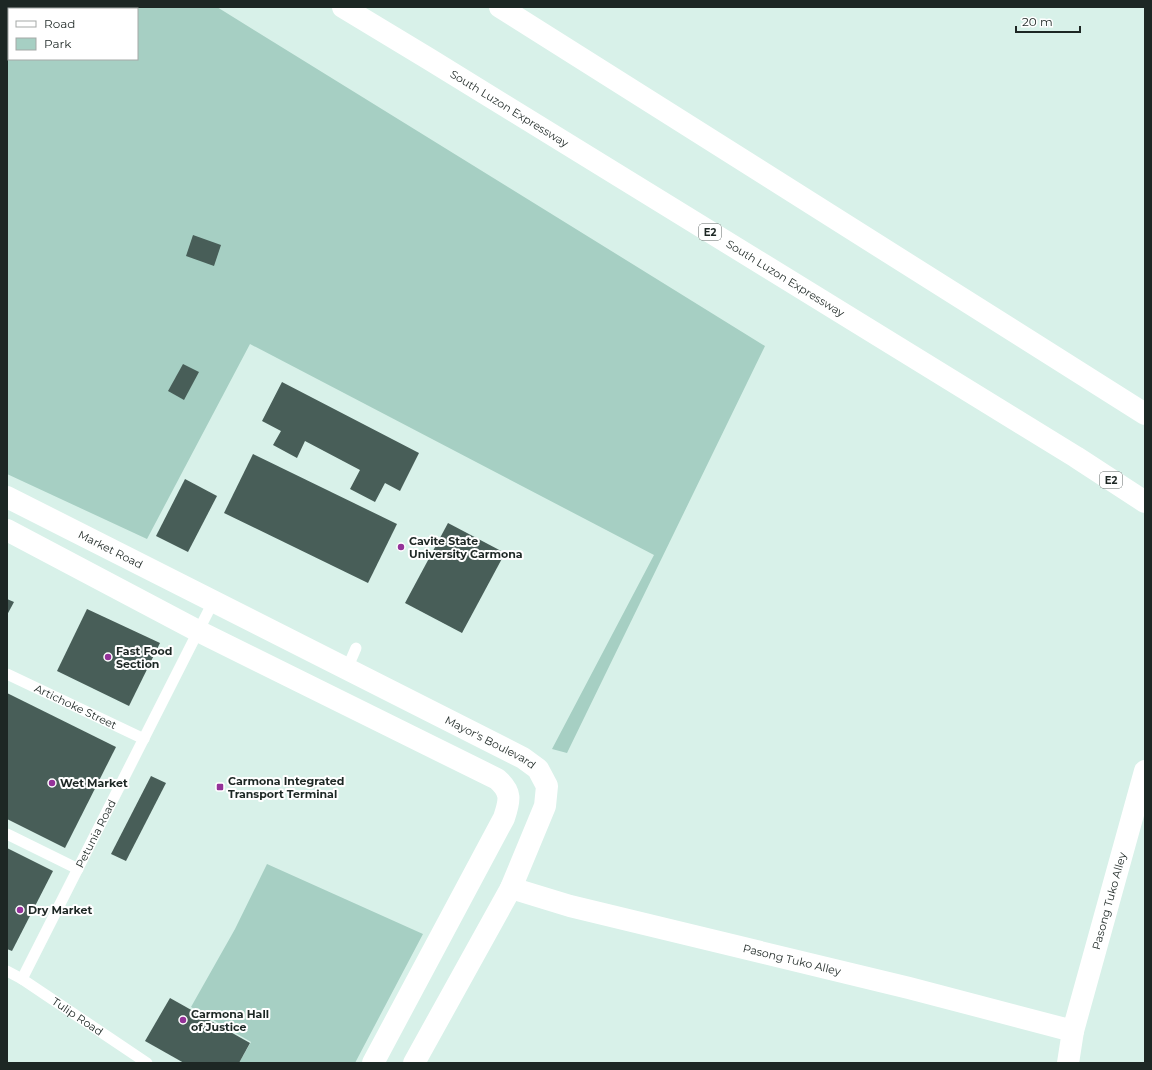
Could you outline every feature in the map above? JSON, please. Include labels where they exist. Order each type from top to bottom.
[{"type":"main road","name":"South Luzon Expressway","points":[[343,7],[1056,445],[1145,502]]},
{"type":"main road","points":[[500,7],[1145,414]]},
{"type":"main road","name":"Market Road","points":[[7,497],[213,602]]},
{"type":"main road","points":[[7,530],[198,631],[498,779],[506,786],[508,806],[504,818],[373,1063]]},
{"type":"main road","name":"Mayor's Boulevard","points":[[213,602],[523,758],[538,769],[547,786],[546,806],[511,888],[414,1063]]},
{"type":"main road","name":"Pasong Tuko Alley","points":[[1068,1063],[1073,1031],[1145,771]]},
{"type":"main road","name":"Pasong Tuko Alley","points":[[511,888],[570,906],[909,988],[1073,1031]]},
{"type":"lane","name":"Petunia Road","points":[[22,979],[213,602]]},
{"type":"lane","points":[[347,669],[356,648]]},
{"type":"lane","name":"Artichoke Street","points":[[7,674],[144,739]]},
{"type":"lane","points":[[7,834],[78,869]]},
{"type":"lane","name":"Tulip Road","points":[[7,971],[22,979],[147,1063]]},
{"type":"green space","points":[[7,7],[217,7],[765,346],[567,753],[552,749],[654,555],[250,344],[147,539],[7,474]]},
{"type":"green space","points":[[267,864],[423,934],[355,1063],[239,1063],[251,1042],[191,1007],[235,929]]},
{"type":"building","points":[[193,235],[221,245],[214,266],[186,256]]},
{"type":"building","points":[[183,364],[199,372],[184,400],[168,391]]},
{"type":"building","points":[[282,382],[419,453],[400,491],[385,483],[375,502],[350,489],[360,470],[305,441],[297,458],[273,445],[281,431],[262,421]]},
{"type":"building","points":[[253,454],[397,524],[368,583],[224,513]]},
{"type":"building","points":[[185,479],[217,496],[188,552],[156,536]]},
{"type":"building","points":[[448,523],[505,553],[462,633],[405,603]]},
{"type":"building","points":[[7,599],[14,602],[7,615]]},
{"type":"building","name":"Fast Food Section","points":[[87,609],[160,643],[129,706],[57,671]]},
{"type":"building","name":"Wet Market","points":[[7,693],[116,747],[65,848],[7,819]]},
{"type":"building","points":[[151,776],[166,783],[126,861],[111,854]]},
{"type":"building","name":"Dry Market","points":[[7,848],[53,871],[12,951],[7,949]]},
{"type":"building","name":"Carmona Hall of Justice","points":[[170,998],[250,1043],[239,1063],[184,1063],[145,1041]]},
{"type":"place","name":"Cavite State University Carmona","points":[[401,547]]},
{"type":"place","name":"Fast Food Section","points":[[108,657]]},
{"type":"place","name":"Wet Market","points":[[52,783]]},
{"type":"place","name":"Carmona Integrated Transport Terminal","points":[[220,787]]},
{"type":"place","name":"Dry Market","points":[[20,910]]},
{"type":"place","name":"Carmona Hall of Justice","points":[[183,1020]]}]
